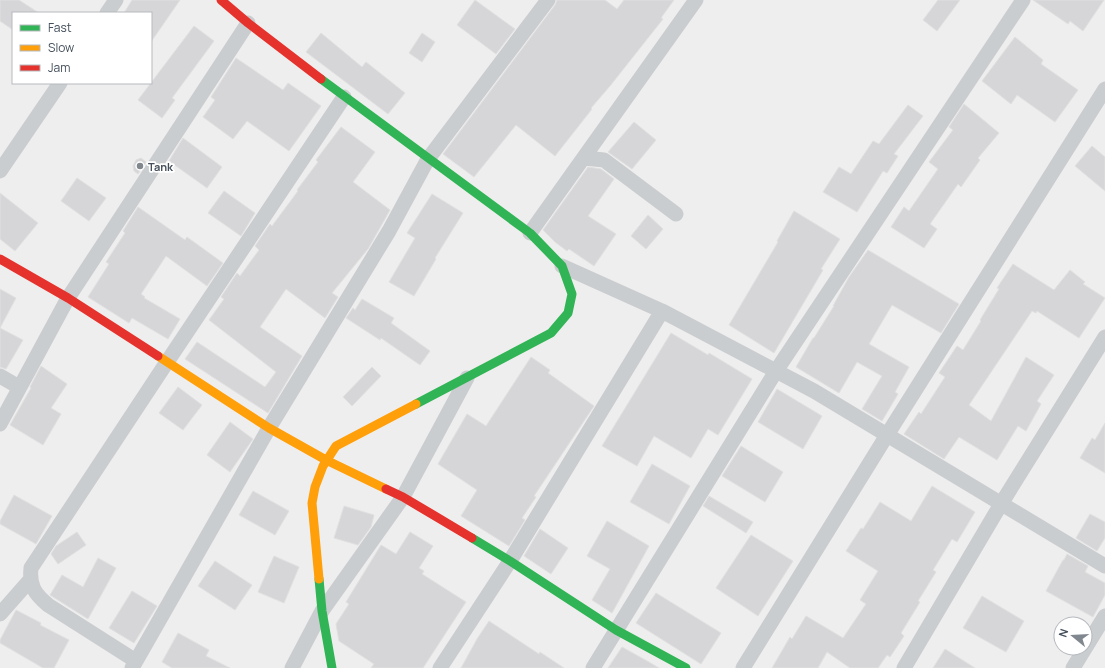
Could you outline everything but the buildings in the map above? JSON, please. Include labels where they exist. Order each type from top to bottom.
[{"type":"street","points":[[108,12],[116,0]]},
{"type":"street","points":[[221,0],[248,23],[344,97],[530,233],[562,266],[662,311],[814,391],[1105,566]]},
{"type":"street","points":[[344,97],[31,568],[30,580],[37,596],[134,665],[269,428],[389,231],[428,159],[548,0]]},
{"type":"street","points":[[530,233],[696,0]]},
{"type":"street","points":[[593,668],[776,371],[1016,2]]},
{"type":"street","points":[[0,424],[19,386],[68,298],[248,23]]},
{"type":"street","points":[[0,171],[59,84]]},
{"type":"street","points":[[744,668],[887,435],[1105,89]]},
{"type":"street","points":[[584,158],[604,160],[676,214]]},
{"type":"street","points":[[0,259],[68,298],[269,428],[326,460],[403,497],[510,561],[616,630],[686,668]]},
{"type":"street","points":[[332,668],[322,611],[312,503],[313,489],[326,460],[336,446],[551,333],[568,313],[572,294],[562,266]]},
{"type":"street","points":[[440,668],[510,561],[662,311]]},
{"type":"street","points":[[904,668],[1001,504],[1105,337]]},
{"type":"street","points":[[0,376],[19,386]]},
{"type":"street","points":[[292,668],[322,611],[403,497],[467,378]]},
{"type":"street","points":[[0,614],[30,580]]},
{"type":"street","points":[[1073,668],[1105,616]]},
{"type":"traffic: fast","points":[[321,79],[530,233],[562,266],[572,294],[568,313],[551,333],[416,404]]},
{"type":"traffic: fast","points":[[472,538],[616,630],[686,668]]},
{"type":"traffic: fast","points":[[319,579],[322,611],[332,668]]},
{"type":"traffic: slow","points":[[158,356],[269,428],[326,460],[386,489]]},
{"type":"traffic: slow","points":[[319,579],[312,503],[315,487],[323,466],[336,446],[416,404]]},
{"type":"traffic: jam","points":[[221,0],[248,23],[321,79]]},
{"type":"traffic: jam","points":[[0,259],[68,298],[158,356]]},
{"type":"traffic: jam","points":[[386,489],[403,497],[472,538]]},
{"type":"place","name":"Tank","points":[[140,166]]}]
